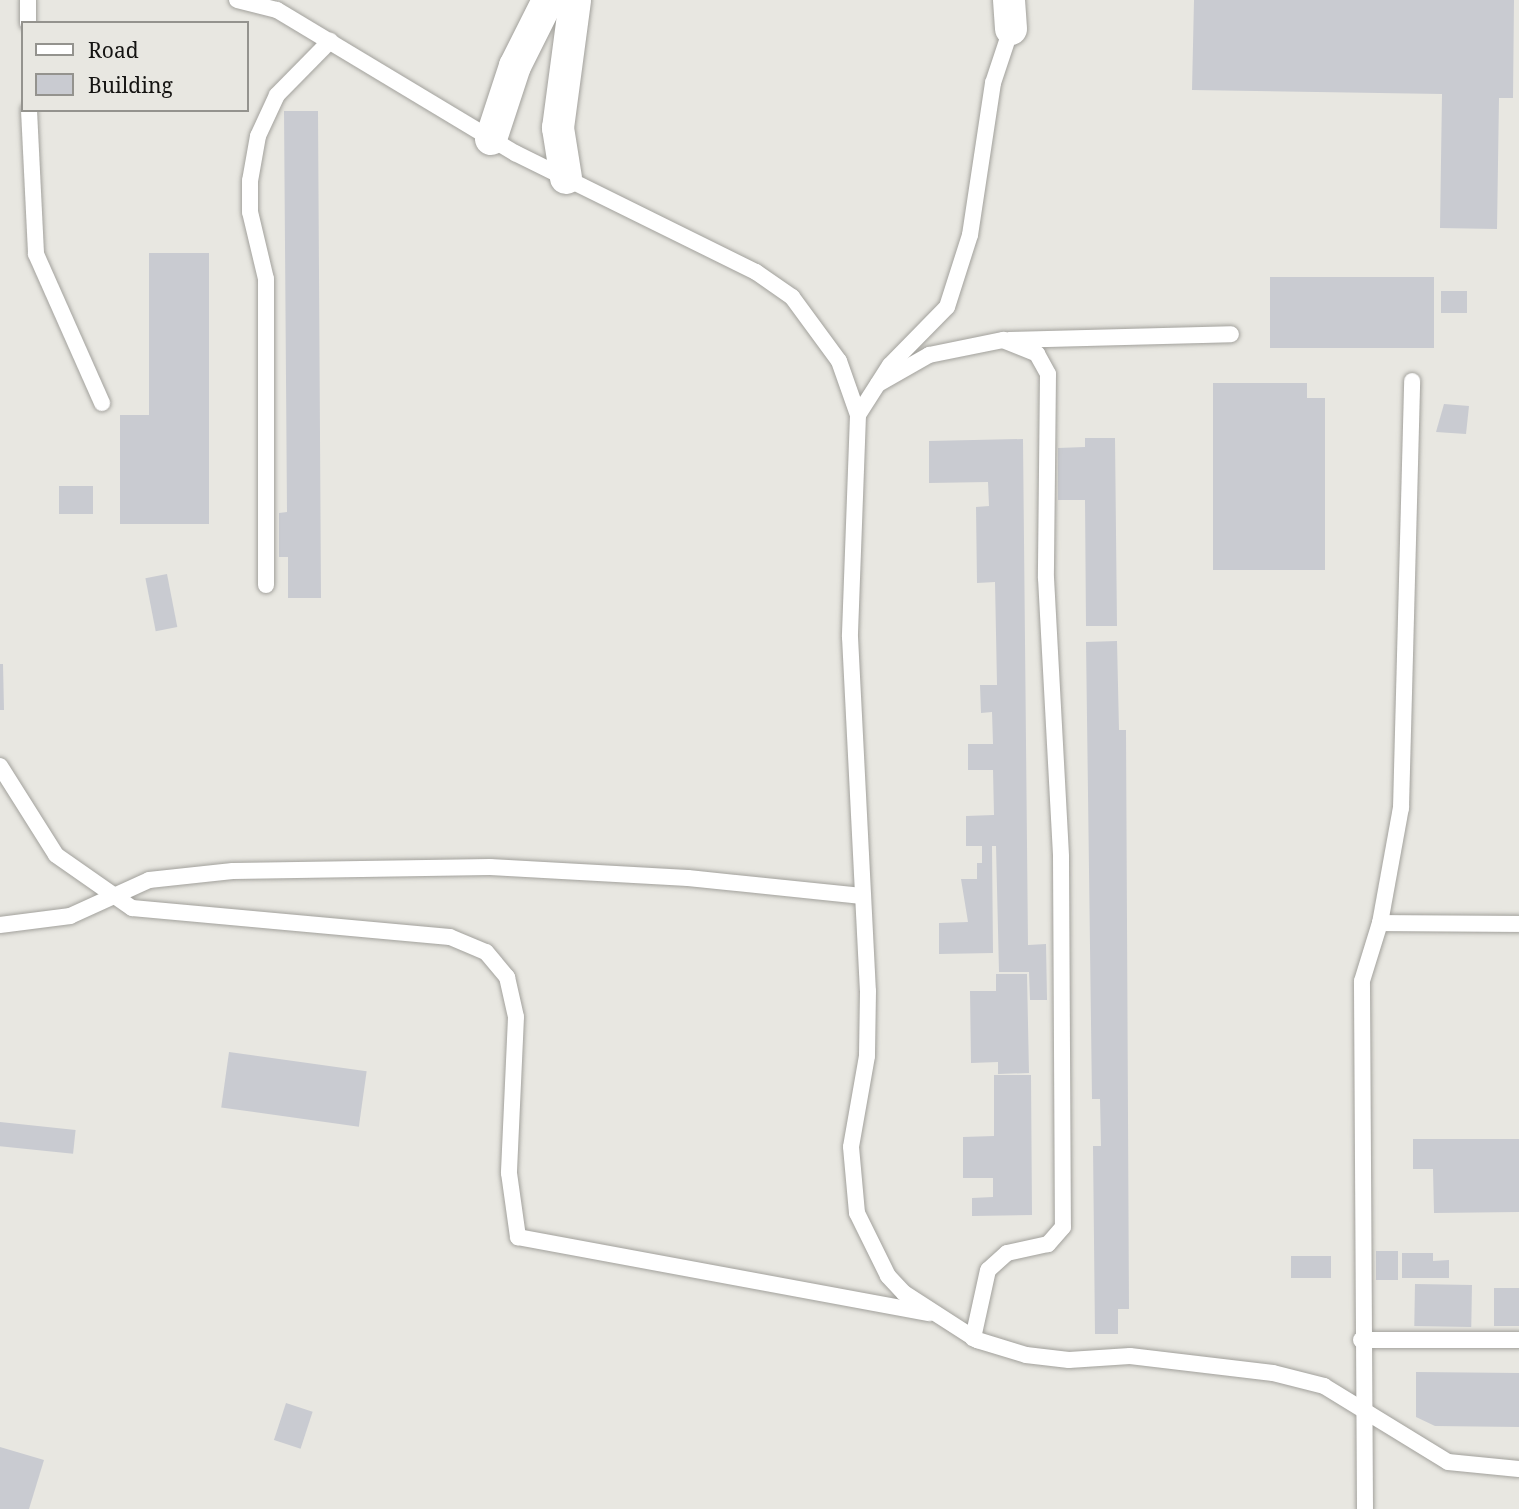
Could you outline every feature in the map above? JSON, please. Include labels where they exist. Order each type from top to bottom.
[{"type":"street","points":[[491,139],[515,66],[548,0]]},
{"type":"street","points":[[566,178],[558,128],[575,0]]},
{"type":"lane","points":[[27,0],[28,21]]},
{"type":"lane","points":[[237,0],[277,10],[491,139],[756,272],[792,297],[839,360],[858,415],[850,636],[867,1056],[851,1147],[857,1213],[888,1276],[973,1338],[1026,1355],[1069,1360],[1130,1356],[1273,1373],[1324,1386],[1448,1462],[1519,1469]]},
{"type":"lane","points":[[858,415],[878,384],[947,307],[970,235],[993,83],[1013,10]]},
{"type":"lane","points":[[266,585],[266,279],[250,212],[250,181],[258,136],[277,95],[330,41]]},
{"type":"lane","points":[[29,112],[36,254],[102,403]]},
{"type":"lane","points":[[878,384],[929,355],[1003,341],[1231,334]]},
{"type":"lane","points":[[973,1338],[988,1270],[1007,1253],[1048,1244],[1063,1227],[1061,857],[1046,578],[1048,374],[1037,354],[1003,341]]},
{"type":"lane","points":[[1365,1509],[1361,1409],[1362,981],[1380,923],[1401,808],[1412,381]]},
{"type":"lane","points":[[0,766],[57,855],[132,908],[176,916],[450,937],[486,952],[507,977],[516,1017],[509,1172],[518,1237],[938,1315]]},
{"type":"lane","points":[[0,925],[70,916],[119,897],[149,880],[178,874],[490,867],[688,878],[862,896]]},
{"type":"lane","points":[[1380,923],[1519,924]]},
{"type":"lane","points":[[1361,1340],[1519,1340]]},
{"type":"building","points":[[1194,0],[1514,0],[1513,98],[1499,98],[1497,229],[1440,228],[1442,94],[1192,90]]},
{"type":"building","points":[[284,111],[318,111],[321,598],[288,598],[288,557],[279,557],[279,513],[287,512]]},
{"type":"building","points":[[149,253],[209,253],[209,524],[120,524],[120,415],[149,415]]},
{"type":"building","points":[[1270,277],[1434,277],[1434,348],[1270,348]]},
{"type":"building","points":[[1441,291],[1467,291],[1467,313],[1441,313]]},
{"type":"building","points":[[1213,383],[1307,383],[1307,398],[1325,398],[1325,570],[1213,570]]},
{"type":"building","points":[[1444,404],[1469,406],[1466,434],[1436,432]]},
{"type":"building","points":[[1085,438],[1115,438],[1117,626],[1086,626],[1085,500],[1058,500],[1058,448],[1085,447]]},
{"type":"building","points":[[1023,439],[1028,945],[1046,944],[1047,1000],[1030,1000],[1029,972],[999,972],[996,846],[992,846],[993,953],[939,954],[939,923],[968,922],[961,879],[977,879],[977,863],[982,863],[982,846],[966,846],[966,816],[994,815],[993,770],[968,770],[968,744],[993,744],[992,712],[981,713],[980,685],[997,685],[995,582],[977,583],[976,507],[989,506],[988,482],[929,483],[929,441]]},
{"type":"building","points":[[59,486],[93,486],[93,514],[59,514]]},
{"type":"building","points":[[167,574],[177,627],[156,631],[145,578]]},
{"type":"building","points":[[1117,641],[1119,730],[1126,730],[1129,1309],[1118,1309],[1118,1334],[1095,1334],[1093,1146],[1101,1146],[1100,1099],[1092,1099],[1086,642]]},
{"type":"building","points":[[0,664],[3,664],[4,710],[0,710]]},
{"type":"building","points":[[996,974],[1027,974],[1029,1073],[998,1074],[998,1062],[971,1063],[970,991],[996,991]]},
{"type":"building","points":[[229,1052],[367,1071],[359,1127],[221,1107]]},
{"type":"building","points":[[994,1075],[1031,1075],[1032,1215],[972,1216],[972,1198],[993,1197],[993,1178],[963,1178],[963,1137],[994,1136]]},
{"type":"building","points":[[0,1122],[76,1130],[73,1154],[0,1146]]},
{"type":"building","points":[[1413,1139],[1519,1139],[1519,1212],[1434,1213],[1433,1169],[1413,1169]]},
{"type":"building","points":[[1376,1251],[1398,1251],[1398,1280],[1376,1280]]},
{"type":"building","points":[[1402,1253],[1433,1253],[1433,1261],[1449,1260],[1449,1278],[1402,1278]]},
{"type":"building","points":[[1291,1256],[1331,1256],[1331,1278],[1291,1278]]},
{"type":"building","points":[[1415,1284],[1472,1285],[1471,1327],[1414,1326]]},
{"type":"building","points":[[1494,1288],[1519,1288],[1519,1326],[1494,1326]]},
{"type":"building","points":[[1416,1372],[1519,1373],[1519,1427],[1435,1426],[1416,1417]]},
{"type":"building","points":[[286,1403],[313,1412],[301,1449],[274,1440]]},
{"type":"building","points":[[0,1447],[44,1460],[29,1509],[0,1509]]}]
